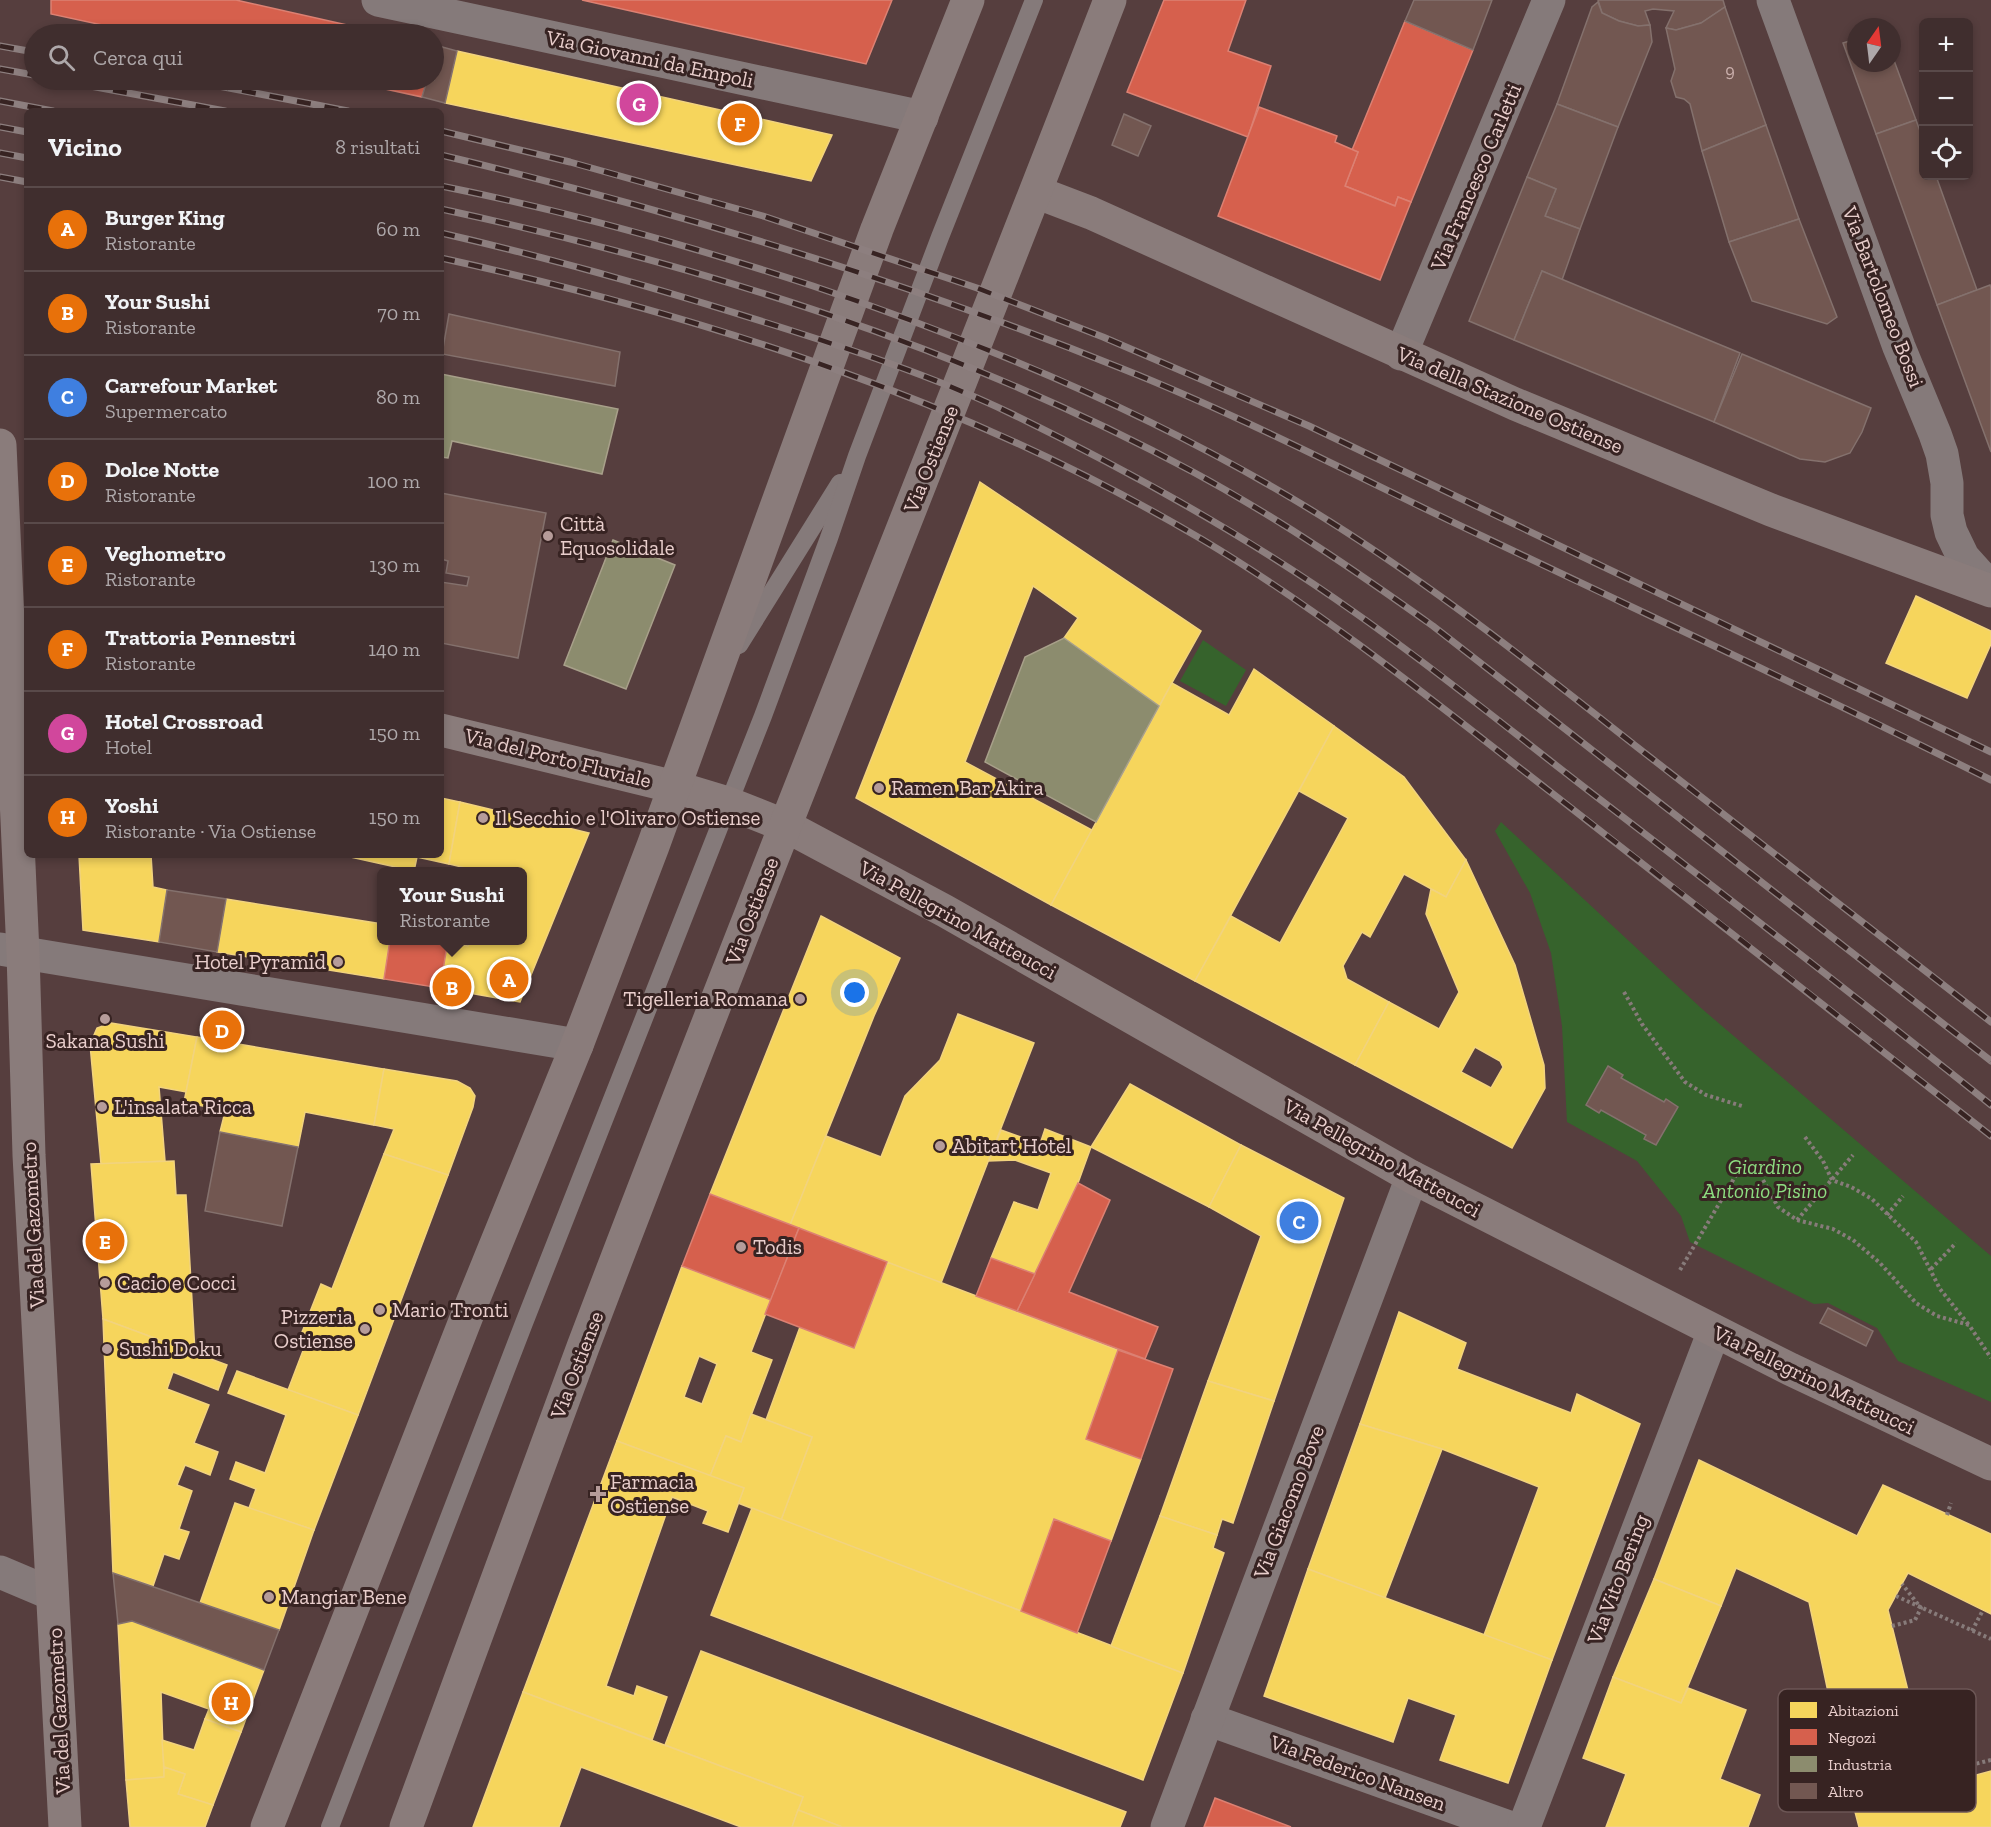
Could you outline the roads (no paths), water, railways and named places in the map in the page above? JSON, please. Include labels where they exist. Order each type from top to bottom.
[{"type":"main road","points":[[267,1827],[472,1303],[577,1045],[675,787],[868,251],[968,0]]},
{"type":"main road","name":"Via Ostiense","points":[[406,1827],[583,1347],[1110,0]]},
{"type":"main road","name":"Via della Stazione Ostiense","points":[[1036,192],[1091,213],[1515,404],[1771,510],[1991,590]]},
{"type":"main road","name":"Via del Gazometro","points":[[0,445],[12,624],[12,951],[28,1155],[66,1827]]},
{"type":"main road","name":"Via del Porto Fluviale","points":[[444,731],[675,787]]},
{"type":"main road","points":[[675,787],[728,804]]},
{"type":"main road","name":"Via Pellegrino Matteucci","points":[[728,804],[786,826],[945,911],[1412,1177],[1827,1388],[1991,1464]]},
{"type":"street","name":"Via Giovanni da Empoli","points":[[378,0],[424,5],[922,117]]},
{"type":"street","name":"Via Francesco Carletti","points":[[1401,354],[1549,0]]},
{"type":"street","name":"Via Bartolomeo Bossi","points":[[1773,0],[1899,347],[1935,434],[1947,483],[1947,515],[1951,532],[1963,556],[1991,590]]},
{"type":"street","points":[[12,951],[577,1045]]},
{"type":"street","name":"Via Giacomo Bove","points":[[1167,1827],[1412,1177]]},
{"type":"street","name":"Via Vito Bering","points":[[1524,1827],[1714,1331]]},
{"type":"street","points":[[0,1572],[52,1594]]},
{"type":"street","name":"Via Federico Nansen","points":[[1207,1719],[1509,1827]]},
{"type":"lane","points":[[330,1827],[780,671],[857,456],[940,237],[1034,0]]},
{"type":"lane","points":[[709,694],[857,456]]},
{"type":"railway","points":[[0,46],[24,50]]},
{"type":"railway","points":[[0,69],[24,73]]},
{"type":"railway","points":[[112,90],[209,108]]},
{"type":"railway","points":[[239,90],[332,108]]},
{"type":"railway","points":[[0,101],[37,108]]},
{"type":"railway","points":[[0,127],[24,131]]},
{"type":"railway","points":[[444,132],[570,162],[763,216],[977,288],[1103,337],[1309,426],[1991,752]]},
{"type":"railway","points":[[0,153],[24,157]]},
{"type":"railway","points":[[444,156],[614,199],[786,249],[956,306],[1123,369],[1259,429],[1991,780]]},
{"type":"railway","points":[[0,177],[24,181]]},
{"type":"railway","points":[[444,187],[535,207],[675,243],[874,307],[996,353],[1056,379],[1115,405],[1232,464],[1334,524],[1467,616],[1991,1022]]},
{"type":"railway","points":[[444,210],[635,256],[827,314],[922,348],[1015,386],[1106,427],[1195,473],[1316,546],[1433,626],[1991,1061]]},
{"type":"railway","points":[[444,234],[644,285],[888,363],[950,386],[1010,413],[1186,505],[1313,584],[1418,658],[1991,1105]]},
{"type":"railway","points":[[444,259],[639,307],[737,336],[833,369],[928,405],[1022,445],[1114,490],[1203,540],[1293,598],[1422,692],[1991,1136]]},
{"type":"place","name":"Hotel Crossroad","points":[[639,103]]},
{"type":"place","name":"Trattoria Pennestri","points":[[740,123]]},
{"type":"place","name":"Città Equosolidale","points":[[548,536]]},
{"type":"place","name":"Ramen Bar Akira","points":[[879,788]]},
{"type":"place","name":"Il Secchio e l'Olivaro Ostiense","points":[[483,818]]},
{"type":"place","name":"Hotel Pyramid","points":[[338,962]]},
{"type":"place","name":"Burger King","points":[[509,979]]},
{"type":"place","name":"Your Sushi","points":[[452,987]]},
{"type":"place","name":"Tigelleria Romana","points":[[800,999]]},
{"type":"place","name":"Sakana Sushi","points":[[105,1019]]},
{"type":"place","name":"Dolce Notte","points":[[222,1030]]},
{"type":"place","name":"L'insalata Ricca","points":[[102,1107]]},
{"type":"place","name":"Abitart Hotel","points":[[940,1146]]},
{"type":"place","name":"Carrefour Market","points":[[1299,1221]]},
{"type":"place","name":"Veghometro","points":[[105,1241]]},
{"type":"place","name":"Todis","points":[[741,1247]]},
{"type":"place","name":"Cacio e Cocci","points":[[105,1283]]},
{"type":"place","name":"Mario Tronti","points":[[380,1310]]},
{"type":"place","name":"Pizzeria Ostiense","points":[[365,1329]]},
{"type":"place","name":"Sushi Doku","points":[[107,1349]]},
{"type":"place","name":"Farmacia Ostiense","points":[[598,1494]]},
{"type":"place","name":"Mangiar Bene","points":[[269,1597]]},
{"type":"place","name":"Yoshi","points":[[231,1702]]},
{"type":"park label","name":"Giardino Antonio Pisino","points":[[1765,1179]]}]
